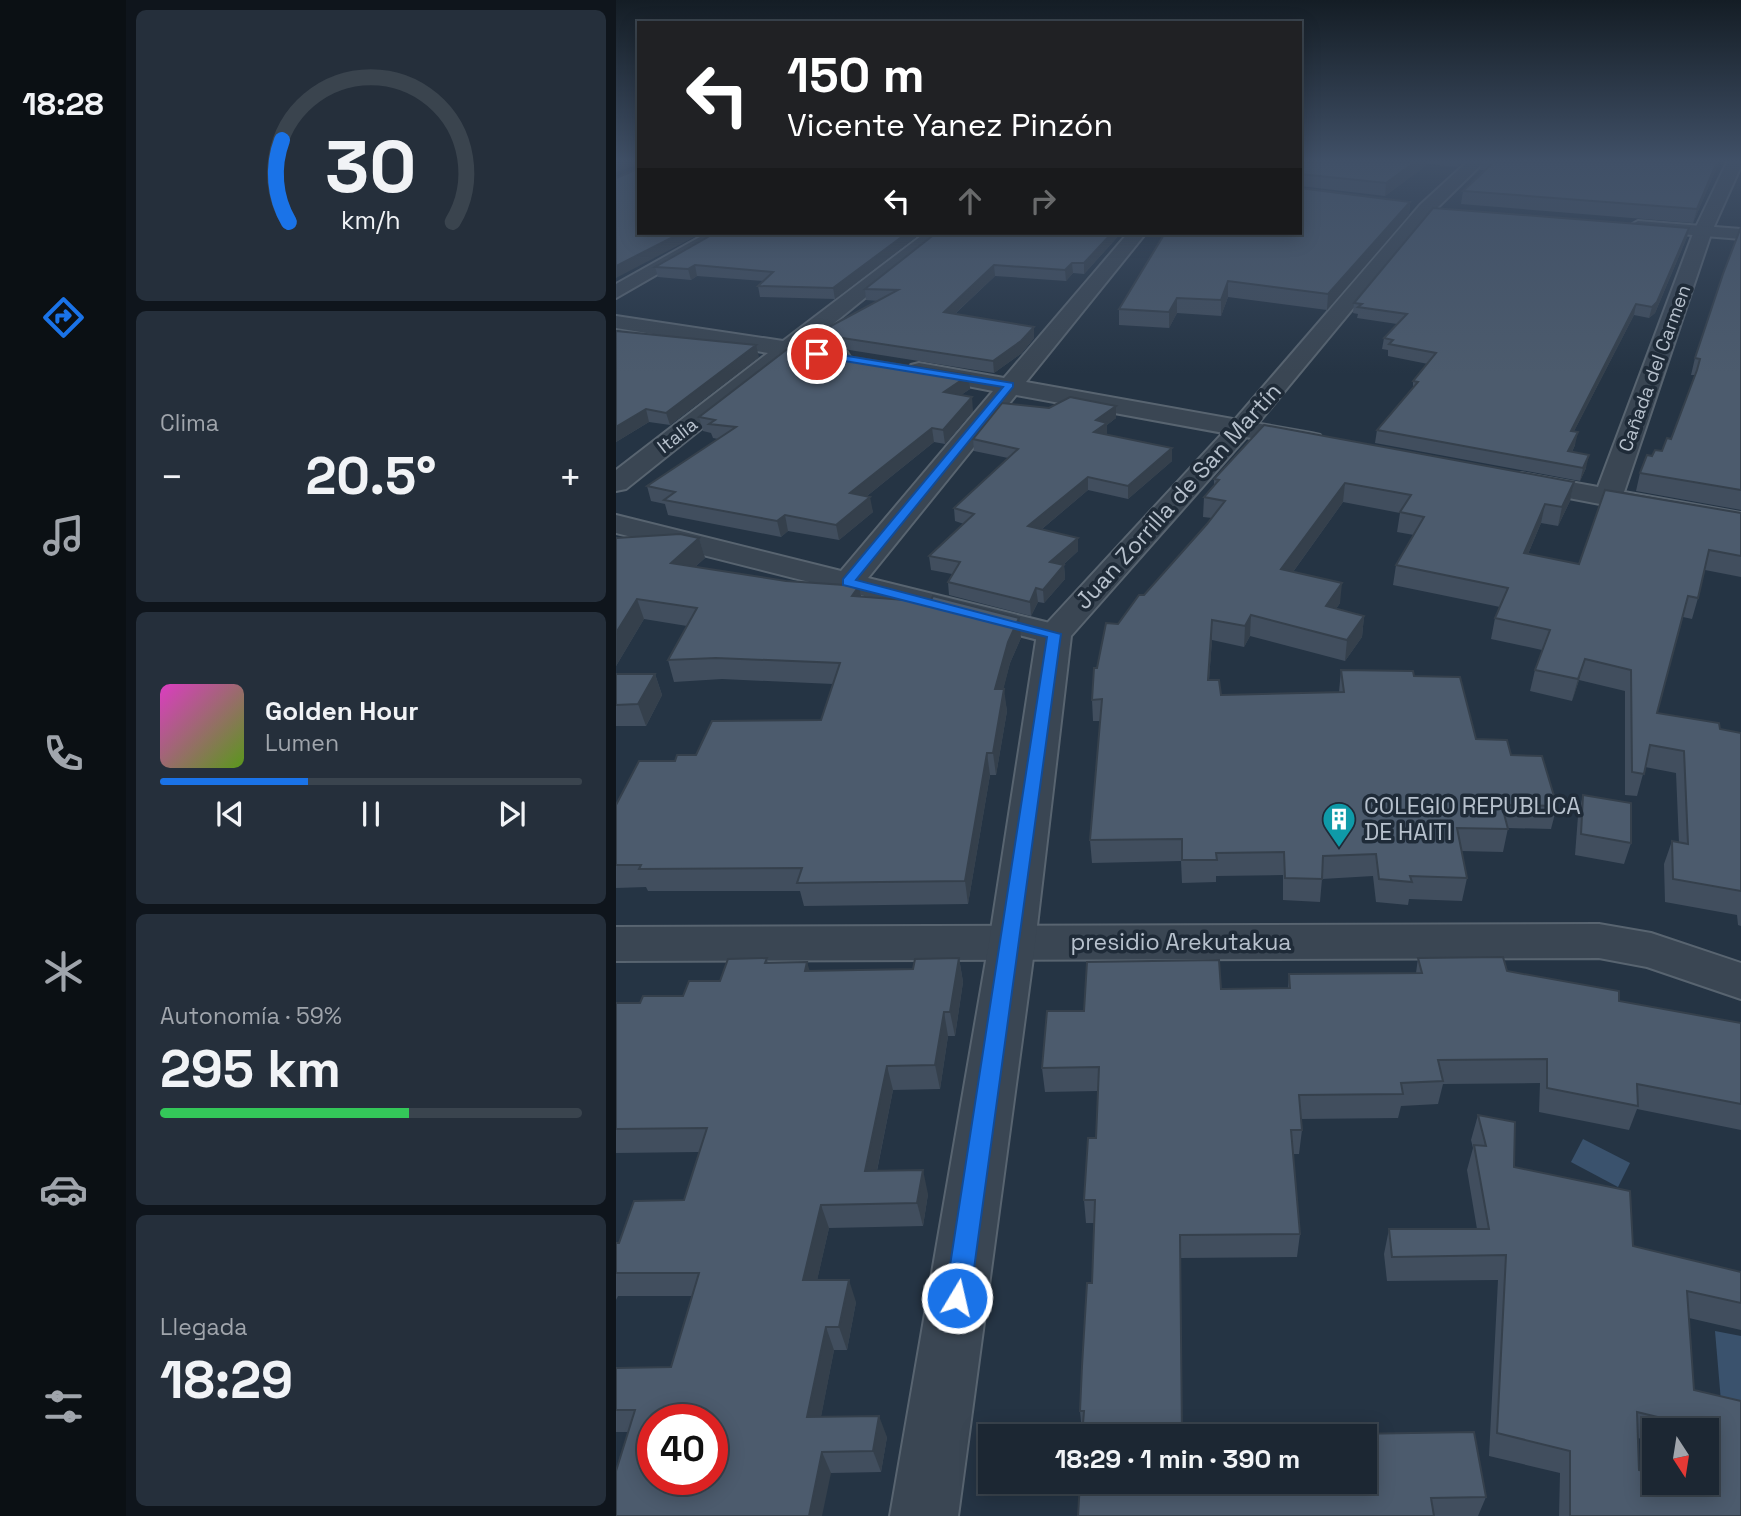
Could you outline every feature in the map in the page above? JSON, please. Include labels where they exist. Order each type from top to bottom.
[{"type":"street","name":"Juan Zorrilla de San Martín","points":[[1054,634],[1241,428],[1394,233]]},
{"type":"street","name":"Cañada del Carmen","points":[[1608,498],[1702,233]]},
{"type":"street","points":[[616,292],[716,235]]},
{"type":"street","name":"Italia","points":[[616,483],[933,235]]},
{"type":"street","points":[[848,582],[1135,235]]},
{"type":"street","points":[[616,322],[858,360]]},
{"type":"street","points":[[900,367],[1336,446]]},
{"type":"street","points":[[1499,477],[1741,522]]},
{"type":"street","points":[[616,524],[1054,634],[1012,943],[924,1516]]},
{"type":"street","name":"presidio Arekutakua","points":[[616,944],[1599,941],[1651,950],[1741,981]]},
{"type":"water","points":[[1583,1139],[1630,1163],[1618,1187],[1571,1162]]},
{"type":"water","points":[[1715,1331],[1741,1336],[1741,1417],[1722,1413]]},
{"type":"building","points":[[616,233],[677,235],[616,266]]},
{"type":"building","points":[[1383,233],[1328,294],[1228,281],[1221,300],[1177,298],[1169,312],[1119,309],[1164,235]]},
{"type":"building","points":[[1412,233],[1687,233],[1657,302],[1652,307],[1636,304],[1571,431],[1578,432],[1568,451],[1589,455],[1583,468],[1377,430],[1418,382],[1413,381],[1436,353],[1389,344],[1393,340],[1384,338],[1407,314],[1358,307],[1362,304],[1354,303]]},
{"type":"building","points":[[1741,233],[1741,490],[1640,473],[1647,455],[1652,456],[1655,450],[1662,451],[1667,438],[1671,439],[1697,370],[1700,359],[1695,358],[1723,274]]},
{"type":"building","points":[[711,235],[904,235],[833,288],[758,286],[773,272],[695,265],[688,269],[655,267]]},
{"type":"building","points":[[933,235],[1110,235],[1084,263],[1072,263],[1065,270],[994,265],[944,312],[1034,327],[1021,341],[993,361],[816,334],[898,290],[865,289]]},
{"type":"building","points":[[616,331],[756,345],[666,413],[646,409],[616,427]]},
{"type":"building","points":[[790,347],[969,375],[944,392],[972,397],[943,430],[932,428],[850,493],[870,497],[836,525],[785,515],[777,521],[664,500],[675,492],[647,486],[736,427],[709,424],[715,420],[699,417]]},
{"type":"building","points":[[1070,397],[1116,406],[1096,420],[1107,423],[1094,432],[1172,448],[1128,486],[1088,477],[1028,526],[1078,538],[1050,562],[1064,565],[1043,590],[1036,588],[1030,602],[948,582],[960,562],[929,556],[974,514],[954,508],[1018,449],[973,439],[1002,403],[1049,408]]},
{"type":"building","points":[[1264,425],[1574,482],[1562,507],[1545,504],[1524,553],[1579,564],[1605,490],[1741,513],[1741,556],[1709,550],[1698,598],[1688,596],[1657,713],[1719,723],[1720,729],[1741,733],[1741,891],[1673,879],[1672,841],[1688,844],[1684,751],[1650,745],[1644,774],[1632,772],[1631,670],[1585,659],[1578,679],[1535,670],[1550,630],[1495,618],[1508,588],[1396,565],[1424,517],[1400,512],[1411,495],[1345,483],[1281,569],[1342,583],[1326,606],[1364,616],[1347,640],[1251,615],[1245,626],[1212,620],[1208,680],[1219,680],[1221,695],[1344,692],[1341,670],[1413,671],[1414,676],[1460,677],[1476,739],[1507,740],[1511,755],[1542,756],[1557,806],[1505,805],[1507,810],[1503,810],[1508,829],[1457,828],[1467,878],[1410,876],[1412,882],[1379,879],[1376,854],[1323,856],[1322,879],[1285,878],[1284,852],[1216,853],[1217,860],[1182,860],[1182,839],[1090,840],[1102,699],[1092,700],[1094,668],[1097,668],[1106,623],[1118,624],[1139,595],[1144,595],[1207,524],[1225,501],[1204,497],[1219,480],[1214,479]]},
{"type":"building","points":[[680,534],[699,538],[671,563],[786,581],[859,586],[852,596],[930,602],[933,596],[1019,618],[1008,642],[995,689],[1004,689],[993,753],[987,753],[965,881],[797,883],[802,868],[639,869],[641,865],[616,865],[616,805],[639,761],[675,761],[677,755],[696,755],[712,721],[821,720],[840,663],[716,658],[668,660],[697,608],[637,599],[616,633],[616,538]]},
{"type":"building","points":[[616,674],[655,674],[638,704],[616,705]]},
{"type":"building","points":[[1583,795],[1631,803],[1631,843],[1581,834]]},
{"type":"building","points":[[1503,957],[1507,971],[1619,991],[1619,1001],[1741,1023],[1741,1104],[1637,1084],[1638,1106],[1547,1088],[1547,1059],[1438,1060],[1443,1081],[1401,1083],[1403,1094],[1299,1095],[1302,1130],[1291,1130],[1300,1234],[1180,1235],[1182,1424],[1083,1424],[1084,1411],[1080,1411],[1082,1366],[1087,1283],[1092,1283],[1095,1200],[1084,1200],[1088,1138],[1096,1138],[1099,1067],[1042,1068],[1047,1011],[1084,1011],[1087,962],[1219,960],[1221,989],[1290,988],[1289,974],[1422,973],[1418,958]]},
{"type":"building","points":[[767,958],[765,963],[807,962],[805,971],[913,969],[915,959],[959,958],[950,1012],[944,1012],[935,1065],[887,1066],[865,1171],[923,1170],[917,1203],[821,1205],[803,1280],[849,1280],[839,1327],[826,1327],[807,1417],[879,1416],[873,1451],[822,1452],[809,1516],[616,1516],[616,1471],[635,1410],[616,1410],[616,1368],[671,1367],[699,1273],[616,1273],[616,1243],[619,1243],[634,1201],[684,1200],[707,1128],[616,1129],[616,1003],[640,1003],[643,996],[683,996],[689,981],[720,981],[728,959]]},
{"type":"building","points":[[1478,1115],[1515,1122],[1514,1167],[1630,1191],[1633,1246],[1741,1272],[1741,1303],[1687,1291],[1694,1390],[1741,1401],[1741,1516],[1570,1516],[1570,1451],[1497,1433],[1506,1255],[1392,1257],[1389,1229],[1489,1229],[1474,1145],[1486,1146]]},
{"type":"building","points":[[1474,1432],[1486,1497],[1431,1498],[1434,1516],[1078,1516],[1079,1494],[1377,1494],[1377,1434]]},
{"type":"place","name":"COLEGIO REPUBLICA DE HAITI","points":[[1339,849]]},
{"type":"route","points":[[817,354],[1010,385],[848,582],[1054,634],[1012,943],[957,1298]]}]
